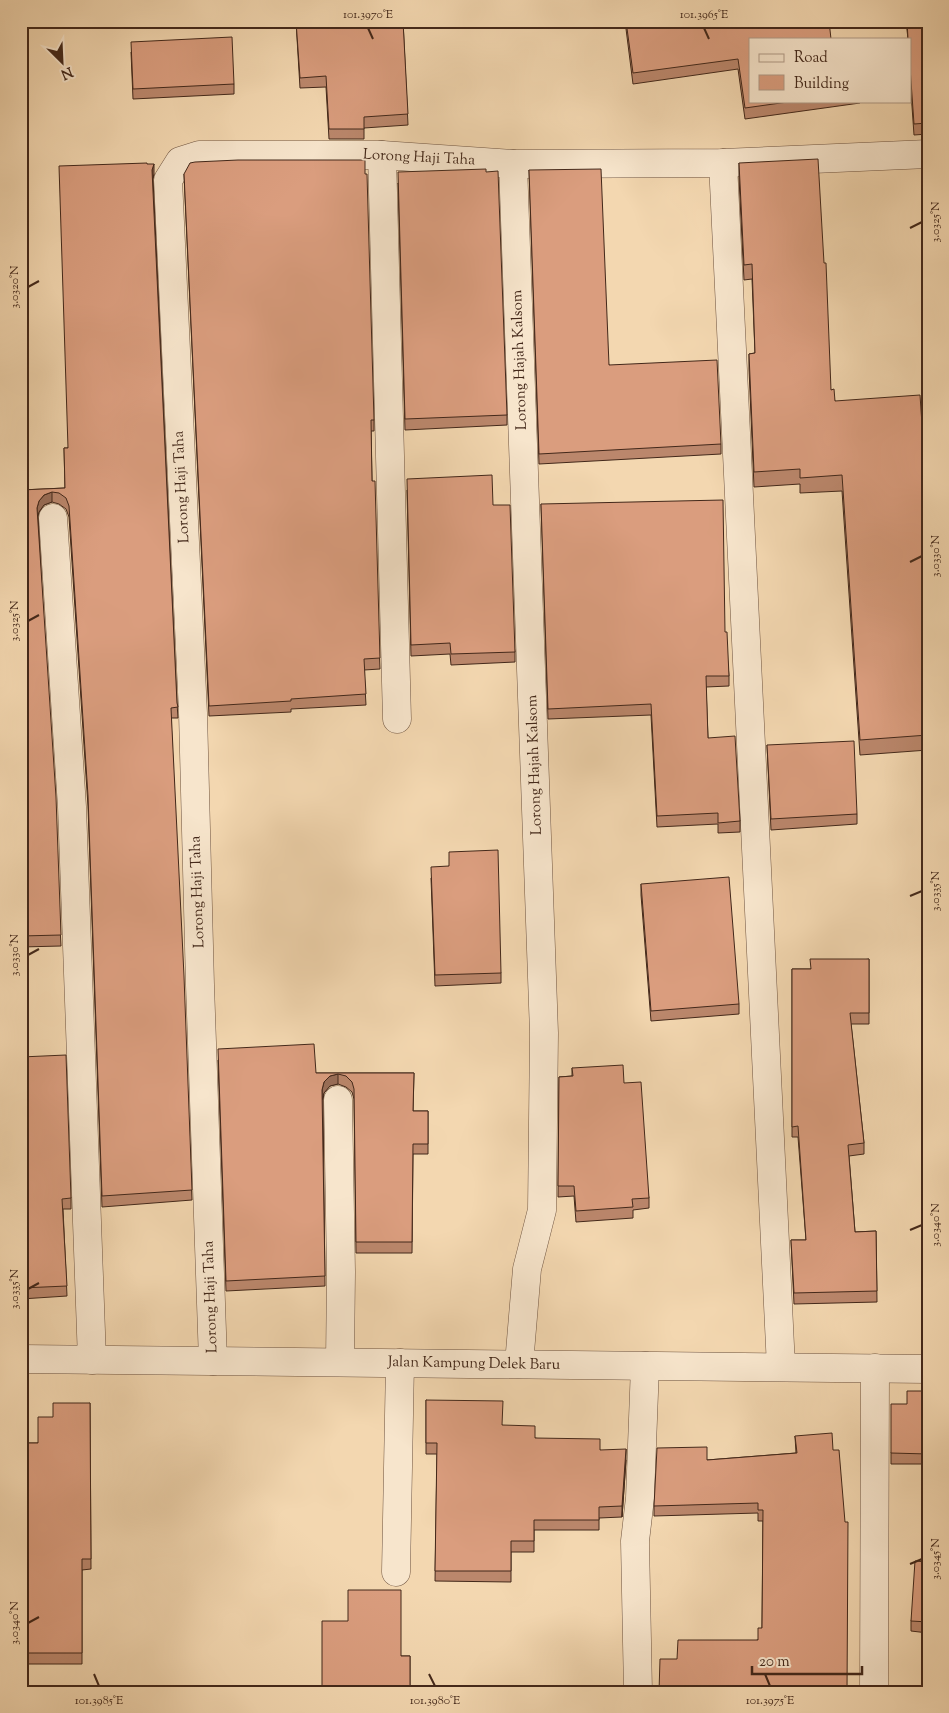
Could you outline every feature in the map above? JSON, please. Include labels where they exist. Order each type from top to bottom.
[{"type":"street","name":"Lorong Haji Taha","points":[[213,1361],[192,703],[168,180],[180,161],[199,155],[382,155],[513,164],[723,163],[928,154]]},
{"type":"street","points":[[382,155],[397,719]]},
{"type":"street","points":[[723,163],[781,1367]]},
{"type":"street","name":"Lorong Hajah Kalsom","points":[[513,164],[544,1033],[542,1210],[527,1269],[519,1364]]},
{"type":"street","points":[[53,518],[72,807],[92,1360]]},
{"type":"street","points":[[338,1100],[341,1272],[340,1362]]},
{"type":"street","name":"Jalan Kampung Delek Baru","points":[[21,1359],[928,1369]]},
{"type":"street","points":[[396,1572],[400,1363]]},
{"type":"street","points":[[638,1692],[635,1541],[640,1498],[645,1366]]},
{"type":"street","points":[[874,1692],[875,1368]]},
{"type":"building","points":[[296,21],[403,21],[408,114],[364,117],[364,129],[329,129],[326,76],[300,78]]},
{"type":"building","points":[[626,21],[829,21],[831,38],[749,38],[749,102],[788,102],[745,108],[738,59],[633,73]]},
{"type":"building","points":[[907,21],[928,21],[928,123],[914,124],[912,38],[908,38]]},
{"type":"building","points":[[232,37],[234,84],[133,89],[131,42]]},
{"type":"building","points":[[818,159],[824,263],[826,263],[831,390],[834,389],[835,401],[920,395],[928,513],[928,735],[860,740],[842,475],[800,478],[800,469],[754,472],[749,354],[755,353],[752,264],[744,265],[739,163]]},
{"type":"building","points":[[238,160],[365,160],[365,174],[367,174],[374,420],[371,420],[372,481],[375,481],[380,658],[364,659],[366,694],[209,706],[184,174],[190,163]]},
{"type":"building","points":[[154,164],[152,170],[178,707],[171,708],[192,1190],[102,1196],[88,796],[69,506],[66,498],[59,493],[52,492],[44,495],[39,501],[37,508],[56,797],[61,935],[21,936],[21,490],[65,488],[64,448],[68,448],[59,166]]},
{"type":"building","points":[[486,169],[486,172],[498,171],[507,415],[405,419],[398,172]]},
{"type":"building","points":[[601,169],[609,365],[717,360],[721,444],[539,454],[529,170]]},
{"type":"building","points":[[492,475],[493,505],[510,505],[515,652],[451,654],[450,643],[411,645],[407,479]]},
{"type":"building","points":[[723,500],[725,632],[727,632],[729,676],[706,676],[708,738],[735,736],[740,821],[718,823],[718,813],[657,816],[651,704],[548,709],[541,504]]},
{"type":"building","points":[[854,741],[857,814],[771,819],[767,745]]},
{"type":"building","points":[[498,850],[501,973],[435,975],[431,867],[449,866],[449,852]]},
{"type":"building","points":[[729,877],[739,1004],[651,1011],[641,884]]},
{"type":"building","points":[[810,959],[869,959],[869,1013],[850,1013],[864,1143],[848,1145],[855,1232],[876,1231],[877,1291],[794,1293],[791,1240],[806,1240],[798,1126],[792,1127],[792,969],[811,969]]},
{"type":"building","points":[[314,1044],[316,1073],[414,1073],[413,1111],[428,1111],[428,1144],[413,1144],[412,1242],[356,1242],[354,1089],[352,1082],[346,1076],[338,1074],[330,1076],[324,1082],[322,1090],[325,1276],[226,1281],[218,1049]]},
{"type":"building","points":[[66,1055],[71,1198],[62,1199],[67,1286],[21,1288],[21,1057]]},
{"type":"building","points":[[623,1065],[624,1083],[641,1082],[649,1198],[632,1199],[633,1207],[576,1211],[574,1186],[558,1186],[559,1077],[573,1076],[572,1068]]},
{"type":"building","points":[[21,1297],[23,1323],[21,1323]]},
{"type":"building","points":[[907,1391],[928,1391],[928,1454],[891,1453],[891,1404],[907,1404]]},
{"type":"building","points":[[426,1400],[503,1401],[502,1425],[535,1426],[535,1438],[600,1439],[600,1450],[626,1449],[622,1506],[599,1507],[599,1520],[534,1520],[534,1541],[511,1541],[511,1571],[435,1571],[437,1443],[426,1443]]},
{"type":"building","points":[[53,1403],[90,1403],[91,1559],[82,1559],[82,1653],[21,1653],[21,1443],[38,1443],[38,1417],[53,1417]]},
{"type":"building","points":[[832,1433],[833,1450],[839,1450],[845,1522],[848,1522],[847,1692],[659,1692],[660,1659],[677,1659],[678,1640],[758,1640],[758,1628],[762,1628],[763,1510],[758,1510],[758,1503],[654,1506],[657,1448],[707,1447],[707,1460],[797,1453],[795,1436]]},
{"type":"building","points":[[915,1561],[928,1562],[928,1622],[911,1621]]},
{"type":"building","points":[[348,1590],[401,1590],[401,1656],[410,1656],[410,1690],[397,1692],[322,1692],[322,1621],[348,1621]]}]
